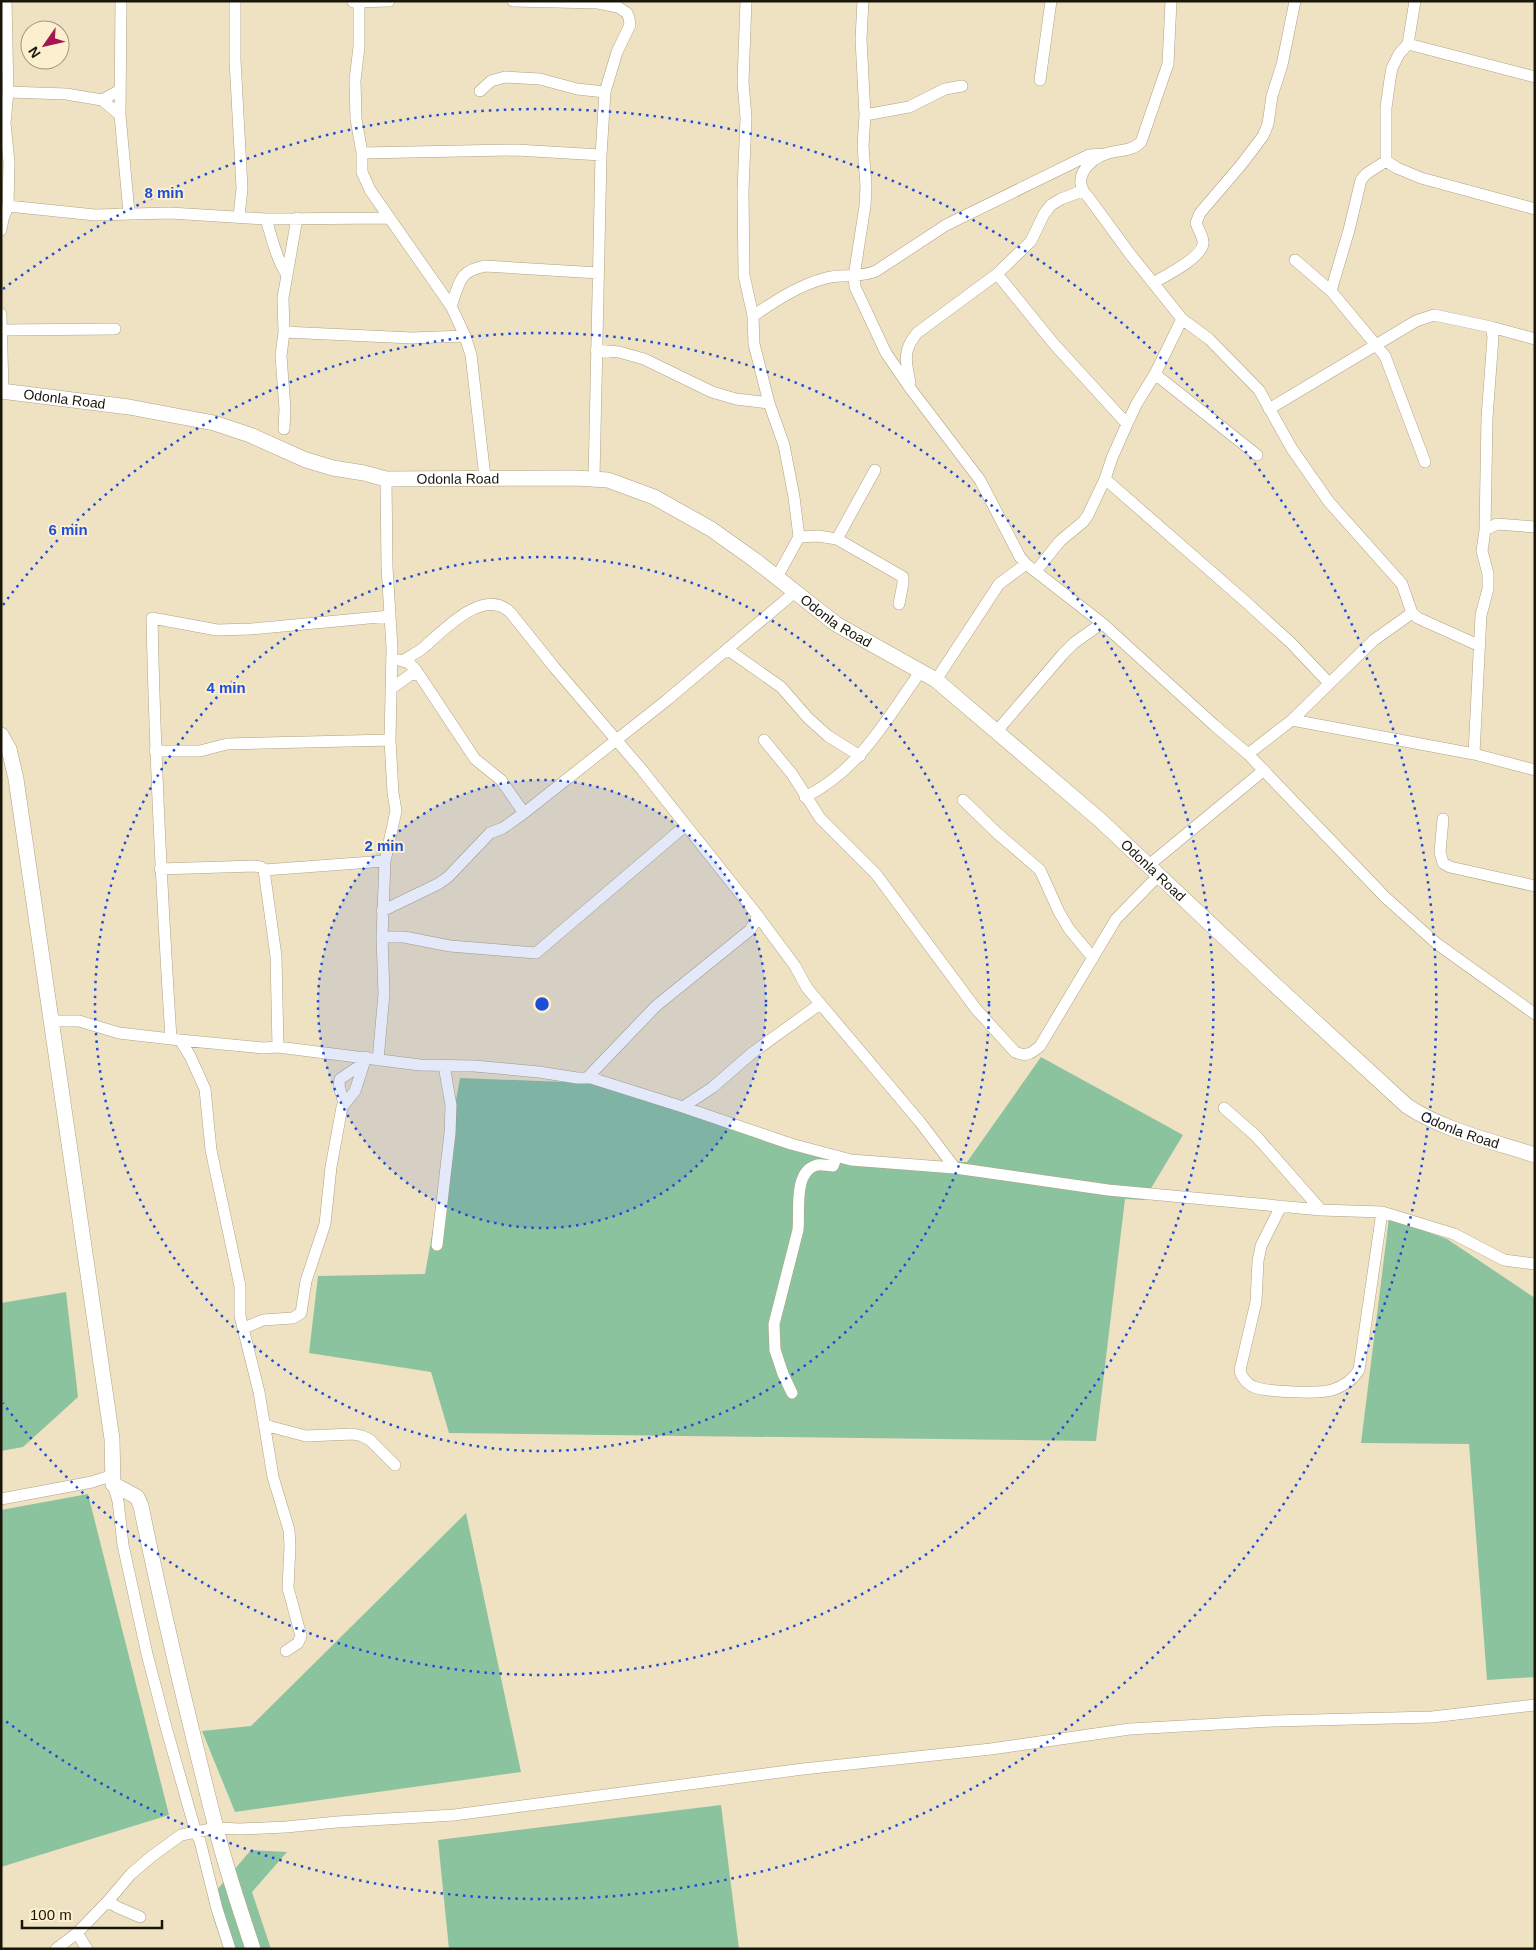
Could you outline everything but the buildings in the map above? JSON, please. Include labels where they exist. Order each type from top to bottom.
[{"type":"street","points":[[1,230],[8,206],[9,162],[5,123],[8,92],[6,1]]},
{"type":"street","points":[[121,1],[120,115],[129,213]]},
{"type":"street","points":[[235,1],[235,60],[242,188],[239,217]]},
{"type":"street","points":[[389,1],[355,2],[359,47],[355,80],[356,119],[362,153],[362,172],[364,180],[389,218],[451,306],[465,336],[471,355],[485,477]]},
{"type":"street","points":[[513,1],[598,3],[618,7],[627,13],[630,25],[617,52],[605,92],[601,155],[594,479]]},
{"type":"street","points":[[746,1],[743,82],[746,118],[743,191],[744,275],[752,316],[754,344],[770,404],[784,446],[794,497],[799,538],[777,577]]},
{"type":"street","points":[[863,1],[861,39],[865,115],[863,146],[866,186],[865,206],[854,276],[855,287],[886,353],[910,388],[980,480],[1020,556],[1031,568],[1102,623],[1196,710],[1248,754],[1384,897],[1436,943],[1535,1014]]},
{"type":"street","points":[[1040,80],[1051,1]]},
{"type":"street","points":[[752,316],[782,297],[810,284],[838,276],[864,275],[876,271],[946,225],[1089,155],[1137,146],[1144,136],[1168,64],[1171,1]]},
{"type":"street","points":[[1153,283],[1194,258],[1201,251],[1204,242],[1196,223],[1200,213],[1242,166],[1263,136],[1268,124],[1272,96],[1282,65],[1295,1]]},
{"type":"street","points":[[1386,161],[1386,108],[1391,74],[1399,54],[1408,44],[1415,1]]},
{"type":"street","points":[[1408,44],[1535,77]]},
{"type":"street","points":[[480,91],[491,81],[505,78],[540,79],[583,90],[605,92]]},
{"type":"street","points":[[865,115],[910,106],[945,89],[962,86]]},
{"type":"street","points":[[102,100],[120,90]]},
{"type":"street","points":[[8,92],[66,94],[102,100],[120,115]]},
{"type":"street","points":[[362,153],[516,150],[601,155]]},
{"type":"street","points":[[1107,153],[1084,170],[1079,179],[1082,191],[1182,319],[1209,338],[1259,390],[1292,449],[1329,502],[1402,584],[1412,613],[1418,618],[1480,646]]},
{"type":"street","points":[[1386,161],[1421,178],[1535,209]]},
{"type":"street","points":[[1331,291],[1361,180],[1366,174],[1386,161]]},
{"type":"street","points":[[910,388],[906,354],[910,342],[917,333],[997,274],[1031,241],[1044,214],[1051,205],[1061,198],[1082,191]]},
{"type":"street","points":[[8,206],[95,215],[170,212],[266,219],[389,218]]},
{"type":"street","points":[[284,430],[285,409],[281,356],[284,332],[283,298],[297,218]]},
{"type":"street","points":[[266,219],[278,260],[287,275]]},
{"type":"street","points":[[1295,260],[1331,291],[1385,356],[1425,462]]},
{"type":"street","points":[[451,306],[462,278],[465,273],[473,268],[485,266],[598,273]]},
{"type":"street","points":[[997,274],[1054,344],[1127,424]]},
{"type":"street","points":[[1,314],[3,330],[2,391]]},
{"type":"street","points":[[1269,409],[1416,321],[1434,315],[1491,327],[1535,339]]},
{"type":"street","points":[[936,680],[999,584],[1031,568],[1085,519],[1105,479],[1127,424],[1155,374],[1182,319]]},
{"type":"street","points":[[1474,754],[1481,615],[1488,589],[1486,564],[1482,551],[1485,512],[1487,418],[1493,337],[1491,327]]},
{"type":"street","points":[[3,330],[116,329]]},
{"type":"street","points":[[284,332],[412,338],[465,336]]},
{"type":"street","points":[[596,350],[618,352],[644,359],[712,392],[736,399],[770,404]]},
{"type":"street","points":[[1155,374],[1257,455]]},
{"type":"street","name":"Odonla Road","points":[[2,391],[129,408],[214,423],[250,435],[306,460],[333,468],[386,479],[485,477],[594,479],[608,480],[654,497],[711,529],[777,577],[836,624],[936,680],[1100,820],[1280,990],[1407,1106],[1422,1116],[1441,1124],[1535,1155]]},
{"type":"street","points":[[837,539],[875,470]]},
{"type":"street","points":[[344,1103],[355,1091],[369,1060],[384,994],[382,912],[384,861],[396,811],[390,740],[392,688],[398,660],[390,616],[386,567],[386,479]]},
{"type":"street","points":[[1105,479],[1246,602],[1329,683]]},
{"type":"street","points":[[1485,512],[1497,524]]},
{"type":"street","points":[[1484,530],[1497,524],[1535,526]]},
{"type":"street","points":[[799,538],[818,536],[837,539],[903,577],[899,604]]},
{"type":"street","points":[[382,912],[448,877],[490,833],[503,828],[524,813],[616,740],[795,592]]},
{"type":"street","points":[[398,660],[422,649],[437,634],[473,609],[492,603],[503,605],[616,740],[758,916],[795,966],[807,988],[909,1108],[955,1168]]},
{"type":"street","points":[[1248,754],[1292,720],[1374,640],[1412,613]]},
{"type":"street","points":[[286,1651],[298,1644],[301,1636],[288,1588],[289,1530],[273,1477],[260,1392],[240,1316],[240,1286],[211,1150],[205,1089],[190,1056],[175,1039],[160,869],[152,618],[217,630],[250,629],[390,616]]},
{"type":"street","points":[[997,732],[1074,642],[1102,623]]},
{"type":"street","points":[[417,672],[422,649]]},
{"type":"street","points":[[727,649],[781,687],[808,718],[828,736],[860,756]]},
{"type":"street","points":[[398,660],[417,672],[475,759],[501,780],[524,813]]},
{"type":"street","points":[[805,797],[832,781],[860,756],[879,733],[921,671]]},
{"type":"street","points":[[392,688],[417,672]]},
{"type":"street","points":[[1292,720],[1474,754],[1535,770]]},
{"type":"street","points":[[1,735],[9,749],[16,779],[112,1439],[113,1480],[118,1502],[123,1545],[147,1654],[166,1726],[230,1949]]},
{"type":"street","points":[[155,751],[200,751],[227,744],[390,740]]},
{"type":"street","points":[[764,740],[792,774],[820,818],[876,874],[976,1009],[1014,1052],[1023,1056],[1032,1053],[1040,1046],[1116,919],[1154,870],[1264,770]]},
{"type":"street","points":[[963,800],[997,833],[1040,870],[1069,929],[1093,958]]},
{"type":"street","points":[[1443,818],[1440,852],[1443,863],[1450,867],[1535,886]]},
{"type":"street","points":[[382,937],[404,936],[450,946],[536,953],[685,826]]},
{"type":"street","points":[[160,869],[254,866],[261,867],[264,870],[384,861]]},
{"type":"street","points":[[264,870],[276,956],[278,1047]]},
{"type":"street","points":[[587,1078],[656,1006],[745,934],[758,916]]},
{"type":"street","points":[[683,1107],[713,1087],[752,1053],[820,1004]]},
{"type":"street","points":[[51,1021],[80,1021],[119,1032],[200,1043],[312,1050],[369,1060],[444,1066],[474,1066],[587,1078],[683,1107],[791,1144],[851,1160],[955,1168],[1108,1190],[1321,1210],[1382,1212],[1454,1234],[1504,1260],[1535,1264]]},
{"type":"street","points":[[190,1056],[200,1043]]},
{"type":"street","points":[[244,1328],[263,1320],[292,1318],[301,1313],[306,1281],[325,1224],[331,1167],[344,1103],[339,1086],[340,1080],[369,1060]]},
{"type":"street","points":[[437,1245],[450,1133],[451,1105],[444,1066]]},
{"type":"street","points":[[1224,1108],[1256,1136],[1321,1210]]},
{"type":"street","points":[[792,1393],[775,1350],[774,1324],[798,1230],[800,1215],[799,1189],[802,1178],[808,1170],[816,1165],[833,1166],[837,1156]]},
{"type":"street","points":[[1281,1206],[1262,1246],[1258,1261],[1256,1302],[1240,1370],[1244,1379],[1252,1386],[1284,1391],[1331,1390],[1348,1382],[1360,1370],[1382,1212]]},
{"type":"street","points":[[264,1425],[306,1436],[353,1434],[362,1436],[370,1440],[395,1465]]},
{"type":"street","points":[[1,1499],[92,1482],[113,1480],[137,1497],[141,1506],[168,1637],[216,1828],[252,1949]]},
{"type":"street","points":[[56,1949],[77,1933],[131,1874],[152,1856],[181,1836],[216,1828],[240,1829],[454,1815],[803,1769],[991,1749],[1130,1729],[1274,1720],[1432,1716],[1535,1705]]},
{"type":"street","points":[[108,1901],[140,1917]]},
{"type":"street","points":[[77,1933],[87,1949]]},
{"type":"green space","points":[[1041,1057],[1183,1135],[1144,1200],[1125,1199],[1096,1441],[449,1433],[431,1372],[309,1353],[318,1276],[425,1274],[460,1078],[590,1083],[859,1158],[967,1162]]},
{"type":"green space","points":[[1389,1218],[1447,1239],[1535,1298],[1535,1677],[1487,1680],[1469,1444],[1361,1443]]},
{"type":"green space","points":[[66,1292],[78,1397],[23,1447],[1,1451],[1,1303]]},
{"type":"green space","points":[[88,1494],[169,1815],[1,1867],[1,1510]]},
{"type":"green space","points":[[466,1513],[521,1772],[235,1812],[202,1731],[251,1726]]},
{"type":"green space","points":[[721,1805],[739,1949],[449,1949],[438,1840]]},
{"type":"green space","points":[[251,1850],[287,1852],[252,1892],[271,1949],[224,1949],[213,1917],[210,1898]]}]
